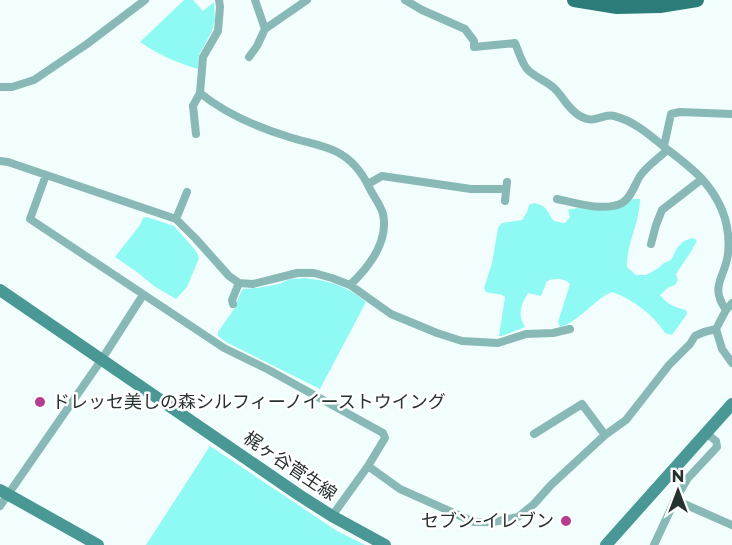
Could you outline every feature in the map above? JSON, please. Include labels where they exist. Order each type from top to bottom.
[{"type":"main road","points":[[574,0],[596,4],[660,6],[697,0]]},
{"type":"street","points":[[0,87],[34,80],[145,0]]},
{"type":"street","points":[[195,134],[193,106],[200,93],[203,57],[218,31],[219,0]]},
{"type":"street","points":[[255,0],[265,29]]},
{"type":"street","points":[[249,57],[265,29],[307,0]]},
{"type":"street","points":[[405,0],[465,29],[474,41],[474,47],[515,43],[527,70],[555,89],[569,108],[581,117],[596,120],[613,115],[636,125],[702,178],[723,211],[728,230],[728,255],[717,288],[719,300],[729,306],[716,329],[722,349],[732,363]]},
{"type":"street","points":[[200,93],[229,114],[279,134],[336,152],[351,162],[363,175],[382,212],[384,230],[379,249],[363,273],[350,285]]},
{"type":"street","points":[[557,200],[595,207],[623,203],[641,174],[666,148],[670,114],[680,112],[732,114]]},
{"type":"street","points":[[0,160],[176,219],[229,276],[239,283],[253,284],[297,273],[314,273],[350,285],[391,314],[462,341],[498,343],[526,334],[553,333],[570,329]]},
{"type":"street","points":[[46,176],[30,219],[224,348],[383,433],[385,438],[368,466],[332,516]]},
{"type":"street","points":[[368,184],[382,176],[471,189],[507,185],[505,201]]},
{"type":"street","points":[[651,244],[662,210],[702,178]]},
{"type":"street","points":[[176,219],[187,192]]},
{"type":"street","points":[[233,304],[232,300],[239,283]]},
{"type":"street","name":"梶ヶ谷菅生線","points":[[0,290],[332,516],[385,545]]},
{"type":"street","points":[[0,506],[4,492],[102,359],[143,295]]},
{"type":"street","points":[[368,466],[400,489],[474,522],[493,522],[518,517],[604,435],[626,420],[695,336],[716,329]]},
{"type":"street","points":[[534,434],[582,404],[604,435]]},
{"type":"street","points":[[606,545],[732,404]]},
{"type":"street","points":[[654,545],[688,478],[717,447],[716,441],[706,433]]},
{"type":"street","points":[[4,492],[98,545]]},
{"type":"street","points":[[675,500],[732,525]]},
{"type":"street","points":[[617,545],[618,532]]},
{"type":"shaded area","points":[[184,0],[193,0],[203,11],[214,2],[215,19],[212,31],[199,55],[198,69],[168,58],[140,42]]},
{"type":"shaded area","points":[[632,199],[640,199],[627,267],[636,275],[646,275],[671,260],[677,248],[684,241],[692,238],[697,240],[676,274],[678,280],[675,285],[660,295],[671,305],[686,310],[687,314],[672,335],[665,333],[642,308],[612,292],[573,321],[560,327],[558,322],[570,284],[556,279],[547,281],[541,296],[528,293],[521,310],[521,318],[525,327],[499,336],[505,297],[486,292],[484,288],[492,263],[498,228],[502,223],[522,220],[529,205],[534,203],[544,207],[553,220],[565,223],[570,217],[568,210],[620,207],[627,205]]},
{"type":"shaded area","points":[[147,217],[174,226],[196,251],[199,258],[187,287],[176,299],[115,257],[143,218]]},
{"type":"shaded area","points":[[305,278],[338,285],[366,302],[320,389],[218,336],[218,332],[234,309],[243,289]]},
{"type":"shaded area","points":[[210,446],[337,531],[365,545],[146,545]]},
{"type":"place","name":"ドレッセ美しの森シルフィーノイーストウイング","points":[[40,402]]},
{"type":"place","name":"セブン-イレブン","points":[[566,521]]}]
